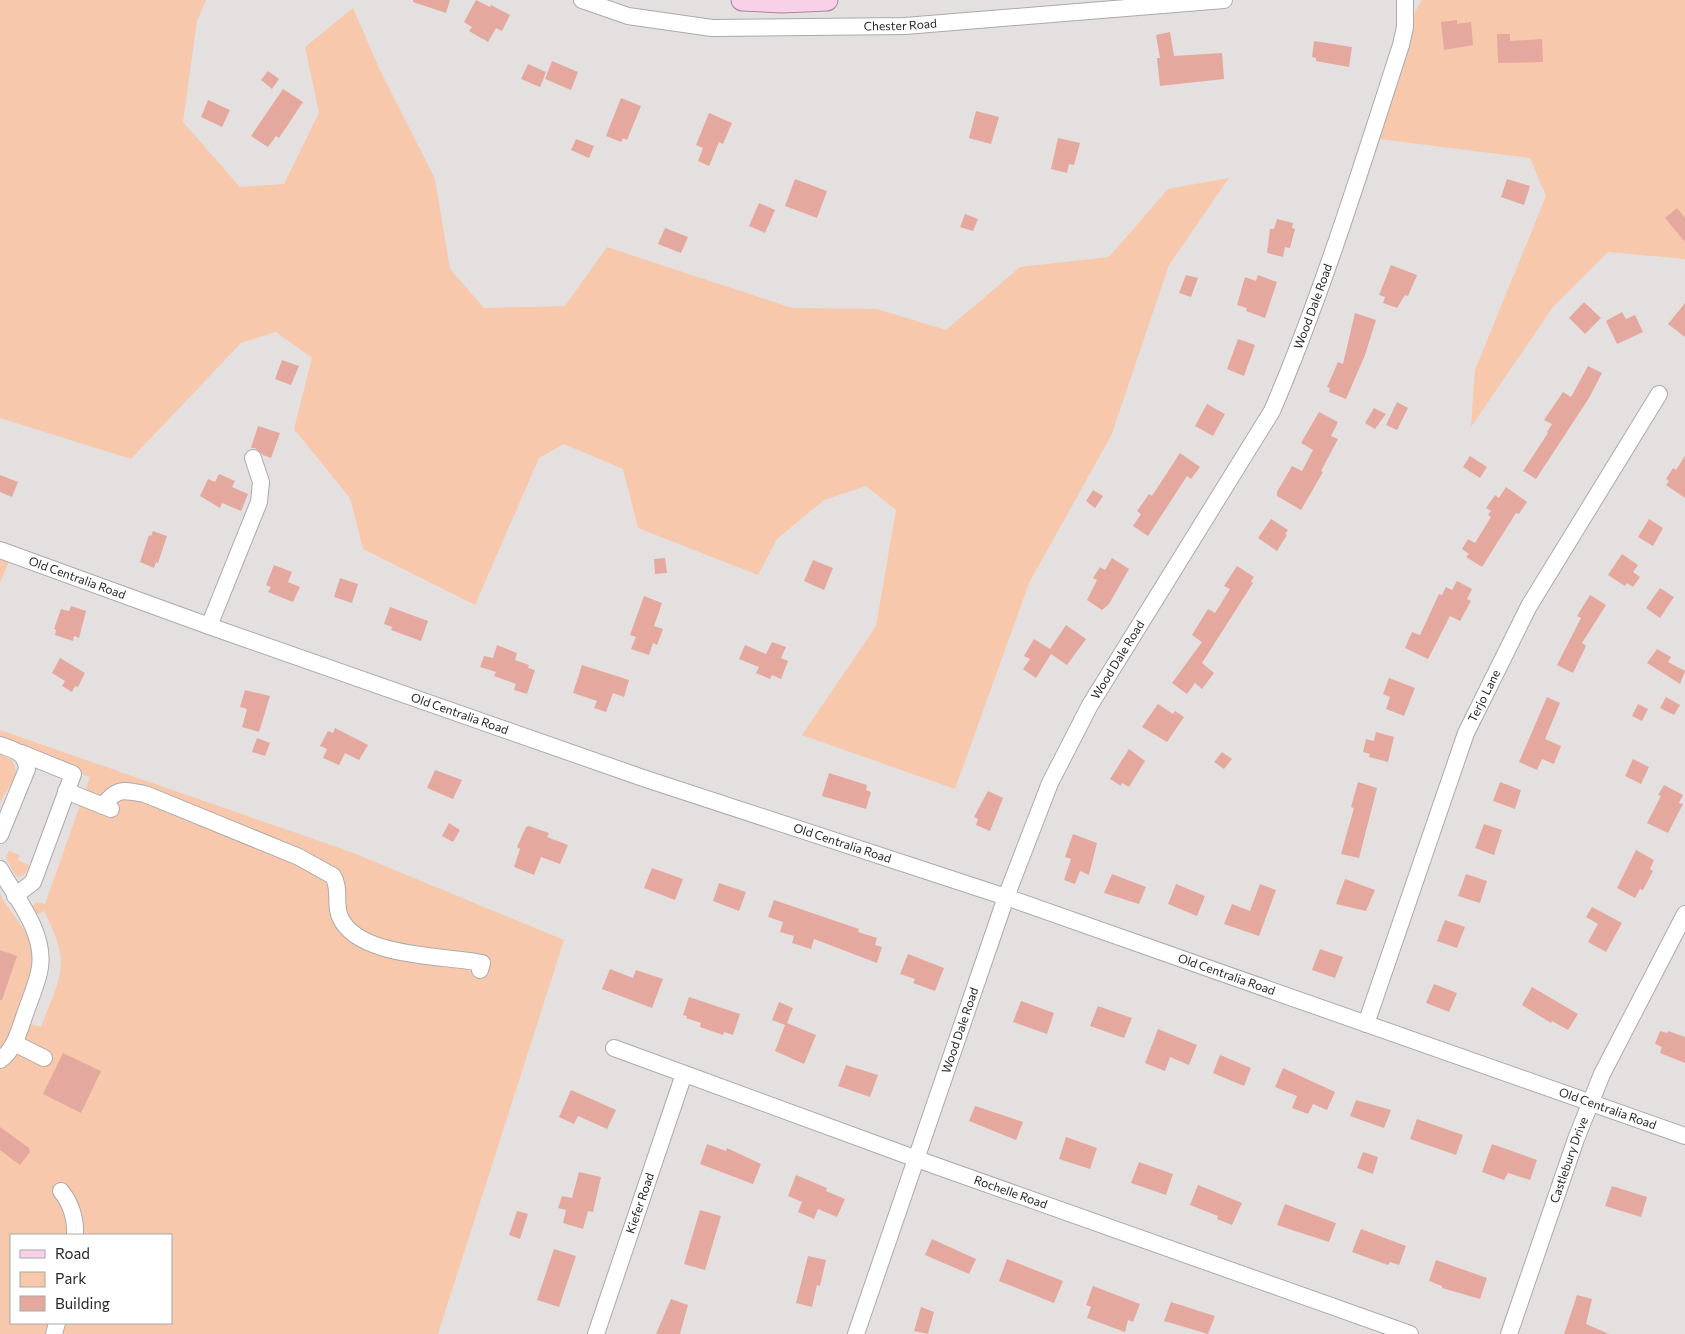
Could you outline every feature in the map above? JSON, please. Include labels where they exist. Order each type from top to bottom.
[{"type":"main road","points":[[742,0],[782,2],[827,0]]},
{"type":"street","name":"Chester Road","points":[[582,0],[628,16],[712,28],[905,26],[1224,0]]},
{"type":"street","name":"Wood Dale Road","points":[[856,1334],[914,1158],[1006,897],[1050,783],[1086,712],[1170,572],[1272,411],[1290,370],[1338,239],[1398,54],[1405,27],[1405,0]]},
{"type":"street","name":"Terjo Lane","points":[[1366,1024],[1466,733],[1529,606],[1659,394]]},
{"type":"street","points":[[209,626],[259,502],[261,482],[253,458]]},
{"type":"street","name":"Old Centralia Road","points":[[0,550],[209,626],[643,778],[1006,897],[1685,1136]]},
{"type":"street","points":[[0,745],[73,774],[33,882],[15,896]]},
{"type":"street","points":[[0,836],[27,769],[26,761],[21,753]]},
{"type":"street","points":[[66,791],[107,808],[118,791],[124,790],[145,794],[298,857],[333,876],[338,890],[337,908],[340,917],[356,938],[367,943],[393,949],[482,963],[480,970]]},
{"type":"street","points":[[0,869],[39,939],[42,953],[40,969],[14,1042],[6,1056],[0,1060]]},
{"type":"street","name":"Castlebury Drive","points":[[1509,1334],[1576,1139],[1602,1074],[1685,914]]},
{"type":"street","points":[[14,1042],[44,1058]]},
{"type":"street","name":"Rochelle Road","points":[[614,1048],[914,1158],[1410,1334]]},
{"type":"street","name":"Kiefer Road","points":[[596,1334],[684,1074]]},
{"type":"street","points":[[61,1191],[67,1198],[73,1214],[75,1234]]},
{"type":"green space","points":[[0,0],[206,0],[197,21],[183,122],[240,187],[284,184],[319,113],[305,47],[353,8],[379,68],[435,179],[450,269],[484,308],[565,306],[607,247],[792,308],[877,309],[946,330],[1020,267],[1109,257],[1168,189],[1229,178],[1169,265],[1111,436],[1029,583],[955,789],[802,735],[876,626],[896,510],[866,486],[824,500],[777,539],[758,575],[638,528],[623,469],[564,444],[539,458],[475,605],[363,549],[350,498],[294,429],[312,358],[276,332],[241,343],[131,459],[0,418]]},
{"type":"green space","points":[[1422,0],[1685,0],[1685,259],[1608,252],[1553,307],[1471,427],[1475,370],[1546,196],[1530,158],[1379,139],[1401,67],[1410,45],[1415,12]]},
{"type":"green space","points":[[0,557],[9,561],[0,583]]},
{"type":"green space","points":[[0,730],[351,852],[564,940],[438,1334],[0,1334],[0,1070],[20,1050],[30,1024],[41,1027],[58,981],[61,958],[53,930],[44,911],[36,915],[31,908],[36,902],[45,904],[90,777],[79,773],[79,768],[0,739]]},
{"type":"green space","points":[[0,754],[11,759],[16,771],[13,782],[0,803]]},
{"type":"green space","points":[[9,851],[20,855],[18,860],[29,865],[24,875],[18,877],[13,872],[6,857]]},
{"type":"green space","points":[[0,894],[26,933],[35,959],[9,1040],[0,1052]]},
{"type":"building","points":[[413,0],[450,0],[446,13],[413,2]]},
{"type":"building","points":[[476,0],[510,15],[502,31],[496,28],[488,42],[469,31],[472,27],[464,22]]},
{"type":"building","points":[[1457,20],[1457,24],[1471,22],[1473,45],[1444,50],[1441,22]]},
{"type":"building","points":[[1170,32],[1174,56],[1222,53],[1224,79],[1160,86],[1157,58],[1160,58],[1156,35]]},
{"type":"building","points":[[1497,34],[1510,34],[1510,41],[1542,39],[1543,62],[1498,63]]},
{"type":"building","points":[[1314,41],[1352,47],[1349,67],[1316,61],[1316,58],[1312,57]]},
{"type":"building","points":[[552,61],[578,72],[571,90],[545,79]]},
{"type":"building","points":[[528,64],[546,72],[540,87],[521,79]]},
{"type":"building","points":[[268,71],[279,79],[272,89],[261,80]]},
{"type":"building","points":[[283,89],[303,102],[279,138],[276,136],[268,147],[251,136]]},
{"type":"building","points":[[621,98],[641,106],[627,140],[623,138],[621,142],[606,136]]},
{"type":"building","points":[[208,100],[230,110],[222,127],[201,117]]},
{"type":"building","points":[[976,111],[999,117],[991,144],[969,138]]},
{"type":"building","points":[[709,113],[732,123],[723,144],[719,142],[709,166],[698,161],[703,148],[696,145]]},
{"type":"building","points":[[1058,138],[1080,143],[1074,165],[1069,164],[1067,173],[1051,169]]},
{"type":"building","points":[[576,139],[594,146],[589,158],[571,150]]},
{"type":"building","points":[[795,179],[827,191],[817,218],[785,206]]},
{"type":"building","points":[[1507,179],[1530,186],[1524,205],[1501,197]]},
{"type":"building","points":[[759,203],[775,210],[765,233],[749,226]]},
{"type":"building","points":[[1677,208],[1685,218],[1685,242],[1665,218]]},
{"type":"building","points":[[965,214],[978,219],[973,231],[960,227]]},
{"type":"building","points":[[1277,219],[1293,223],[1292,228],[1295,229],[1290,248],[1285,247],[1283,257],[1267,253],[1270,229],[1274,229]]},
{"type":"building","points":[[665,228],[688,237],[681,253],[658,244]]},
{"type":"building","points":[[1391,265],[1417,275],[1408,296],[1405,295],[1397,308],[1383,303],[1385,297],[1379,295]]},
{"type":"building","points":[[1186,275],[1198,278],[1191,297],[1179,293]]},
{"type":"building","points":[[1258,275],[1277,282],[1265,318],[1246,311],[1247,308],[1237,305],[1245,277],[1256,281]]},
{"type":"building","points":[[1584,302],[1601,318],[1585,334],[1569,318]]},
{"type":"building","points":[[1685,303],[1685,337],[1668,324]]},
{"type":"building","points":[[1622,312],[1626,319],[1635,315],[1643,332],[1617,344],[1606,321]]},
{"type":"building","points":[[1355,313],[1376,320],[1365,355],[1346,399],[1329,392],[1330,388],[1327,387],[1338,362],[1343,364]]},
{"type":"building","points":[[1238,339],[1255,345],[1244,376],[1227,369]]},
{"type":"building","points":[[282,360],[299,366],[291,385],[275,379]]},
{"type":"building","points":[[1588,366],[1602,373],[1589,398],[1536,479],[1523,471],[1552,424],[1544,420],[1563,392],[1571,397]]},
{"type":"building","points":[[1397,402],[1408,408],[1397,430],[1386,425]]},
{"type":"building","points":[[1207,404],[1225,414],[1213,436],[1195,426]]},
{"type":"building","points":[[1374,408],[1386,414],[1375,429],[1365,423]]},
{"type":"building","points":[[1319,412],[1338,422],[1331,436],[1338,439],[1321,471],[1323,472],[1301,510],[1277,496],[1277,492],[1292,466],[1302,471],[1313,450],[1301,443]]},
{"type":"building","points":[[258,426],[280,433],[271,458],[263,455],[255,448],[251,448]]},
{"type":"building","points":[[1180,453],[1200,467],[1191,479],[1187,476],[1148,536],[1133,526],[1141,514],[1137,511],[1149,494],[1152,496]]},
{"type":"building","points":[[1470,456],[1487,467],[1480,478],[1463,467]]},
{"type":"building","points":[[1685,456],[1685,498],[1666,485],[1669,481],[1666,479],[1673,468],[1676,470]]},
{"type":"building","points":[[219,474],[235,481],[232,487],[248,494],[241,511],[222,503],[220,508],[200,496],[208,479],[215,482]]},
{"type":"building","points":[[0,475],[18,482],[12,497],[0,492]]},
{"type":"building","points":[[1506,487],[1527,502],[1519,514],[1516,513],[1482,567],[1466,557],[1469,554],[1462,549],[1468,539],[1475,543],[1491,517],[1488,515],[1491,511],[1486,508],[1495,495],[1499,498]]},
{"type":"building","points":[[1093,490],[1103,496],[1095,508],[1086,501]]},
{"type":"building","points":[[1271,519],[1288,530],[1277,551],[1258,538]]},
{"type":"building","points":[[1649,519],[1663,528],[1653,546],[1638,537]]},
{"type":"building","points":[[153,531],[167,536],[158,563],[156,562],[154,568],[140,562],[149,535],[151,536]]},
{"type":"building","points":[[1622,554],[1638,565],[1633,572],[1640,577],[1633,587],[1627,583],[1625,586],[1608,575]]},
{"type":"building","points":[[665,558],[667,573],[655,574],[654,559]]},
{"type":"building","points":[[1112,558],[1129,569],[1109,604],[1102,610],[1087,600],[1097,580],[1093,578],[1100,567],[1105,570]]},
{"type":"building","points":[[813,560],[833,568],[824,590],[804,581]]},
{"type":"building","points":[[274,565],[292,572],[288,582],[300,587],[293,602],[268,592],[271,587],[266,585]]},
{"type":"building","points":[[1237,566],[1254,577],[1251,581],[1253,583],[1202,663],[1214,673],[1202,689],[1195,683],[1187,694],[1172,683],[1202,642],[1192,635],[1208,609],[1215,613],[1230,589],[1224,586]]},
{"type":"building","points":[[340,578],[358,584],[352,603],[334,597]]},
{"type":"building","points":[[1457,581],[1472,589],[1467,599],[1471,601],[1460,621],[1450,616],[1428,659],[1405,648],[1412,632],[1420,635],[1439,594],[1442,595],[1446,587],[1452,590]]},
{"type":"building","points":[[1660,588],[1674,597],[1660,618],[1646,608]]},
{"type":"building","points":[[1590,595],[1606,605],[1582,643],[1586,646],[1573,673],[1557,665],[1581,618],[1577,616]]},
{"type":"building","points":[[644,596],[662,603],[654,626],[663,629],[657,645],[653,643],[649,655],[631,649],[636,637],[630,635]]},
{"type":"building","points":[[71,606],[86,611],[79,638],[74,636],[73,641],[55,635],[56,630],[54,629],[61,609],[69,611]]},
{"type":"building","points":[[390,607],[428,621],[421,641],[391,630],[392,627],[384,624]]},
{"type":"building","points":[[1066,625],[1086,639],[1067,665],[1051,654],[1036,678],[1023,669],[1030,659],[1024,656],[1034,639],[1050,649]]},
{"type":"building","points":[[772,642],[786,647],[781,658],[788,661],[781,679],[772,675],[770,679],[756,673],[759,667],[739,659],[745,645],[766,654]]},
{"type":"building","points":[[497,645],[517,653],[515,660],[529,665],[528,668],[535,670],[527,694],[514,690],[516,684],[494,676],[496,672],[480,667],[484,656],[493,658]]},
{"type":"building","points":[[1657,649],[1671,657],[1668,662],[1685,671],[1680,684],[1647,663]]},
{"type":"building","points":[[60,658],[85,673],[78,687],[75,686],[72,692],[62,686],[65,681],[52,673]]},
{"type":"building","points":[[582,665],[629,680],[624,697],[613,693],[606,712],[594,708],[597,701],[573,693]]},
{"type":"building","points":[[1389,678],[1415,688],[1404,716],[1386,709],[1390,697],[1383,694]]},
{"type":"building","points":[[245,690],[270,696],[259,732],[242,727],[247,709],[240,707]]},
{"type":"building","points":[[1547,697],[1560,703],[1545,739],[1561,746],[1554,764],[1542,759],[1537,770],[1519,762]]},
{"type":"building","points":[[1666,697],[1680,705],[1674,715],[1660,708]]},
{"type":"building","points":[[1158,704],[1173,714],[1175,711],[1184,717],[1167,742],[1142,727]]},
{"type":"building","points":[[1638,704],[1648,709],[1642,721],[1632,716]]},
{"type":"building","points":[[335,728],[368,745],[359,760],[345,753],[339,765],[323,758],[327,749],[320,746],[328,731],[333,733]]},
{"type":"building","points":[[1376,732],[1394,737],[1388,762],[1369,757],[1370,754],[1363,752],[1366,739],[1374,741]]},
{"type":"building","points":[[257,738],[270,743],[265,756],[252,752]]},
{"type":"building","points":[[1129,749],[1145,761],[1129,787],[1122,783],[1121,786],[1110,779]]},
{"type":"building","points":[[1222,752],[1232,759],[1224,769],[1214,762]]},
{"type":"building","points":[[1633,759],[1649,767],[1641,784],[1625,776]]},
{"type":"building","points":[[435,770],[462,780],[453,799],[427,788]]},
{"type":"building","points":[[829,773],[867,785],[866,790],[871,792],[866,809],[822,796]]},
{"type":"building","points":[[1358,782],[1377,788],[1359,858],[1341,854],[1354,808],[1351,807]]},
{"type":"building","points":[[1500,782],[1521,790],[1515,809],[1493,801]]},
{"type":"building","points":[[1664,785],[1683,795],[1679,803],[1683,804],[1668,833],[1647,823],[1661,796],[1658,795]]},
{"type":"building","points":[[988,791],[1003,798],[990,831],[976,825],[978,819],[974,817]]},
{"type":"building","points":[[449,823],[460,830],[453,842],[442,836]]},
{"type":"building","points":[[1484,824],[1502,830],[1494,855],[1475,848]]},
{"type":"building","points":[[529,826],[549,833],[547,837],[568,845],[560,864],[541,857],[534,875],[514,867],[520,849],[517,847],[526,827]]},
{"type":"building","points":[[1073,834],[1097,843],[1089,875],[1080,871],[1075,884],[1064,880],[1071,859],[1065,857]]},
{"type":"building","points":[[1636,850],[1654,860],[1650,869],[1653,871],[1643,890],[1640,889],[1635,898],[1617,888]]},
{"type":"building","points":[[652,868],[683,879],[675,900],[644,888]]},
{"type":"building","points":[[1112,874],[1146,887],[1139,904],[1104,893]]},
{"type":"building","points":[[1466,874],[1487,881],[1480,903],[1458,896]]},
{"type":"building","points":[[1345,879],[1375,890],[1366,911],[1336,904]]},
{"type":"building","points":[[719,883],[746,892],[739,911],[713,901]]},
{"type":"building","points":[[1176,884],[1205,896],[1197,916],[1168,904]]},
{"type":"building","points":[[1260,884],[1276,890],[1259,936],[1224,924],[1232,904],[1250,911]]},
{"type":"building","points":[[774,900],[859,929],[858,932],[877,938],[875,945],[882,947],[877,963],[814,939],[811,949],[792,943],[794,936],[780,932],[783,922],[768,917]]},
{"type":"building","points":[[1592,907],[1622,923],[1606,952],[1588,942],[1598,924],[1586,917]]},
{"type":"building","points":[[1445,920],[1465,927],[1457,948],[1437,941]]},
{"type":"building","points":[[1320,949],[1343,957],[1335,978],[1312,970]]},
{"type":"building","points":[[0,950],[17,956],[2,1000],[0,1000]]},
{"type":"building","points":[[908,954],[944,968],[935,991],[913,983],[915,979],[900,974]]},
{"type":"building","points":[[610,969],[633,978],[636,970],[663,979],[652,1008],[602,989]]},
{"type":"building","points":[[1434,984],[1457,993],[1449,1012],[1426,1003]]},
{"type":"building","points":[[1532,987],[1578,1014],[1568,1030],[1552,1021],[1551,1023],[1522,1005]]},
{"type":"building","points":[[689,997],[740,1014],[733,1035],[724,1032],[723,1035],[700,1027],[701,1023],[686,1018],[687,1016],[683,1015]]},
{"type":"building","points":[[1021,1001],[1054,1013],[1047,1034],[1013,1022]]},
{"type":"building","points":[[779,1002],[793,1008],[787,1023],[816,1035],[804,1064],[775,1051],[785,1025],[772,1020]]},
{"type":"building","points":[[1098,1006],[1132,1018],[1124,1038],[1090,1026]]},
{"type":"building","points":[[1158,1029],[1197,1045],[1189,1065],[1170,1057],[1165,1071],[1145,1063]]},
{"type":"building","points":[[1660,1031],[1667,1033],[1668,1031],[1685,1037],[1685,1063],[1660,1053],[1662,1047],[1655,1044]]},
{"type":"building","points":[[63,1053],[101,1071],[81,1113],[43,1094]]},
{"type":"building","points":[[1220,1055],[1251,1068],[1244,1086],[1213,1073]]},
{"type":"building","points":[[846,1065],[878,1075],[870,1097],[838,1086]]},
{"type":"building","points":[[1283,1068],[1335,1092],[1327,1110],[1313,1104],[1308,1114],[1292,1108],[1297,1096],[1275,1087]]},
{"type":"building","points":[[571,1090],[616,1110],[607,1129],[578,1116],[574,1124],[559,1117]]},
{"type":"building","points":[[1356,1100],[1391,1110],[1384,1128],[1350,1116]]},
{"type":"building","points":[[975,1106],[1023,1122],[1016,1140],[969,1121]]},
{"type":"building","points":[[1417,1119],[1463,1135],[1456,1155],[1410,1139]]},
{"type":"building","points":[[0,1127],[29,1148],[30,1152],[20,1165],[0,1150]]},
{"type":"building","points":[[1066,1137],[1097,1148],[1090,1169],[1059,1159]]},
{"type":"building","points":[[707,1144],[726,1151],[727,1148],[761,1164],[753,1184],[700,1164]]},
{"type":"building","points":[[1492,1144],[1537,1160],[1530,1180],[1508,1173],[1504,1180],[1482,1172]]},
{"type":"building","points":[[1363,1152],[1378,1157],[1373,1174],[1357,1168]]},
{"type":"building","points":[[1139,1162],[1173,1174],[1166,1195],[1131,1183]]},
{"type":"building","points":[[579,1172],[601,1177],[593,1212],[588,1211],[583,1229],[563,1223],[566,1210],[558,1208],[562,1196],[572,1198]]},
{"type":"building","points":[[796,1175],[827,1188],[826,1191],[845,1199],[837,1217],[818,1209],[814,1219],[798,1212],[802,1202],[788,1196]]},
{"type":"building","points":[[1198,1185],[1242,1203],[1232,1225],[1217,1219],[1218,1216],[1190,1205]]},
{"type":"building","points":[[1612,1186],[1647,1197],[1641,1217],[1605,1206]]},
{"type":"building","points":[[1285,1204],[1336,1223],[1329,1242],[1277,1225]]},
{"type":"building","points":[[700,1210],[721,1216],[705,1270],[684,1264]]},
{"type":"building","points":[[517,1211],[528,1214],[520,1239],[509,1235]]},
{"type":"building","points":[[1361,1229],[1406,1246],[1399,1265],[1390,1262],[1388,1265],[1352,1252]]},
{"type":"building","points":[[932,1239],[976,1259],[969,1274],[925,1255]]},
{"type":"building","points":[[554,1249],[576,1256],[559,1307],[537,1300]]},
{"type":"building","points":[[808,1256],[826,1260],[820,1286],[817,1285],[812,1307],[796,1303]]},
{"type":"building","points":[[1007,1259],[1063,1281],[1054,1303],[999,1281]]},
{"type":"building","points":[[1436,1260],[1487,1278],[1480,1299],[1442,1288],[1442,1286],[1429,1281]]},
{"type":"building","points":[[1093,1286],[1140,1304],[1133,1322],[1128,1320],[1125,1332],[1087,1318],[1091,1307],[1086,1305]]},
{"type":"building","points":[[1577,1295],[1592,1299],[1586,1324],[1609,1334],[1564,1334]]},
{"type":"building","points":[[671,1299],[688,1305],[680,1334],[656,1334]]},
{"type":"building","points":[[1171,1302],[1215,1316],[1208,1334],[1164,1321]]},
{"type":"building","points":[[921,1307],[934,1312],[928,1334],[914,1331]]}]
